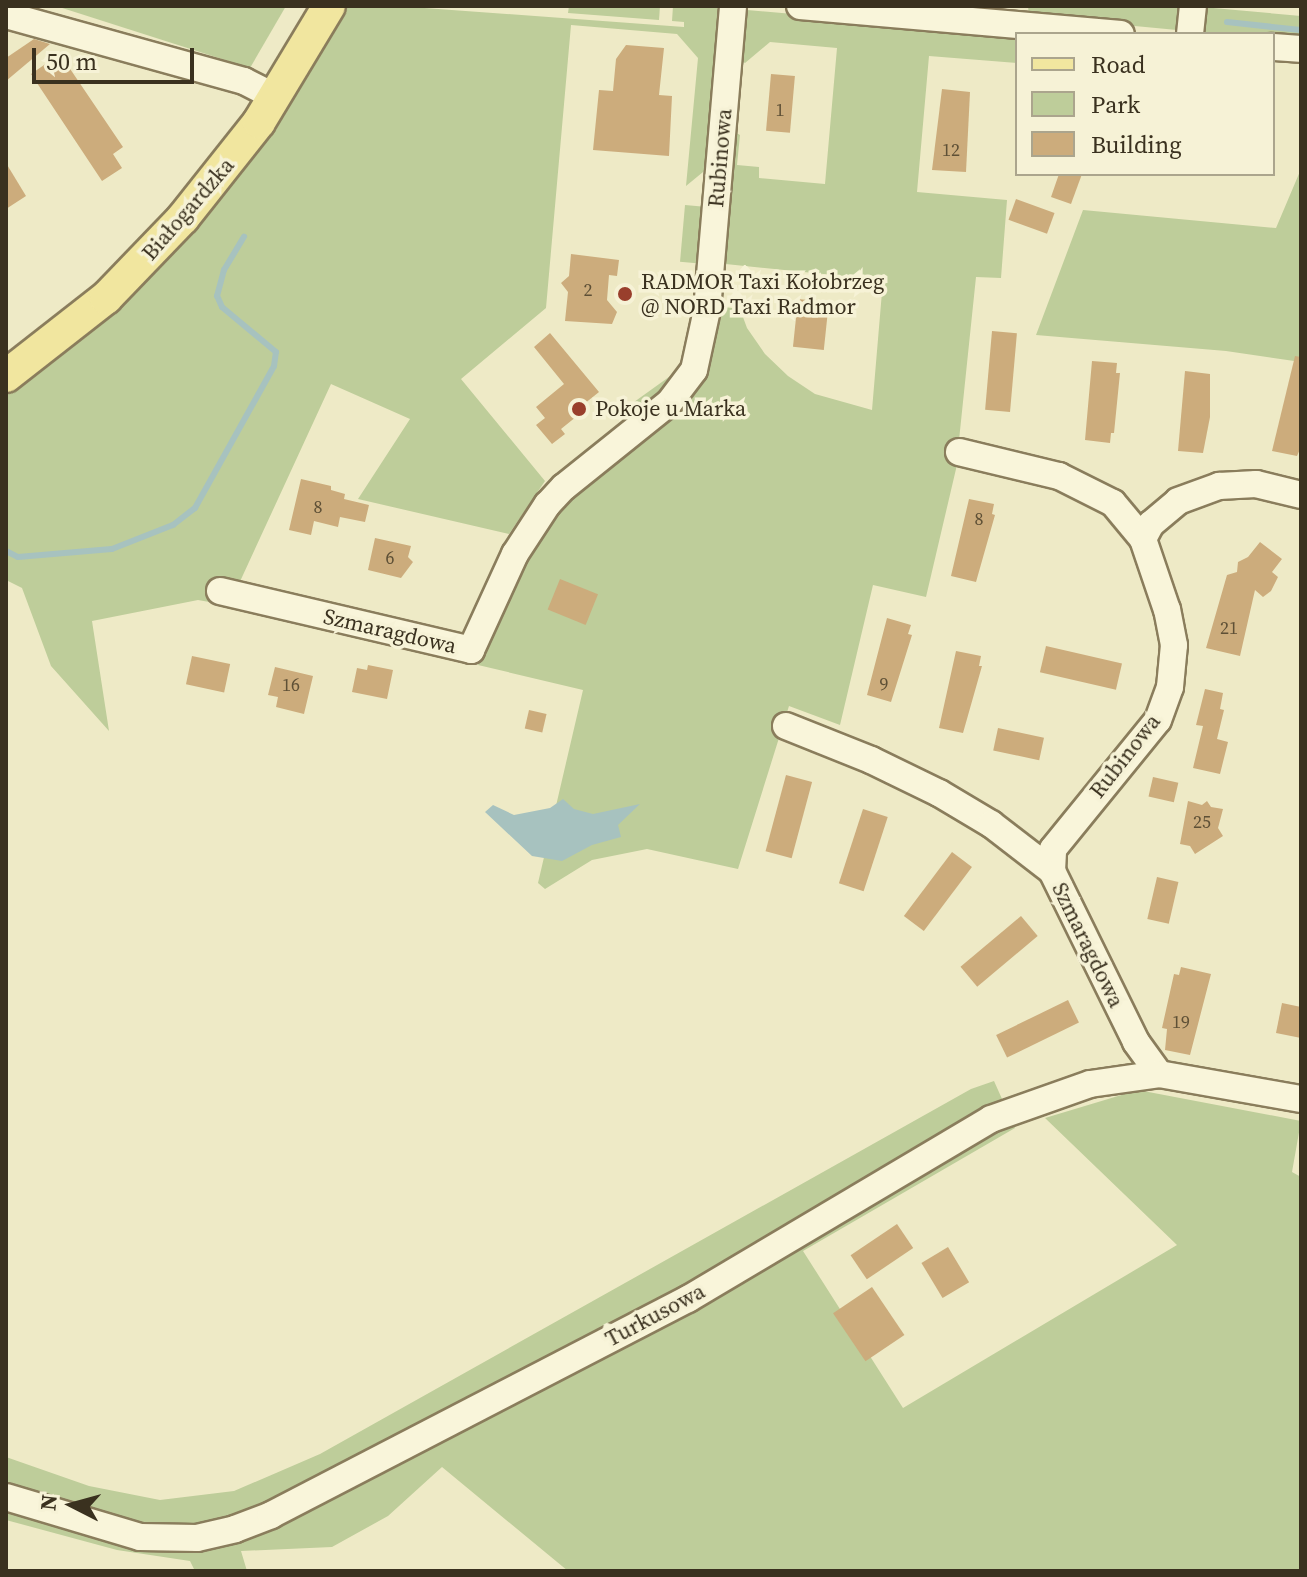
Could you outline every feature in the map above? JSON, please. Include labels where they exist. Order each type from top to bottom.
[{"type":"main road","name":"Białogardzka","points":[[6,376],[75,325],[144,261],[229,162],[275,97],[329,6]]},
{"type":"street","name":"Rubinowa","points":[[707,310],[733,6]]},
{"type":"street","points":[[800,6],[909,11],[1103,32]]},
{"type":"street","points":[[1190,32],[1193,6]]},
{"type":"street","points":[[6,15],[244,81],[275,97]]},
{"type":"street","points":[[1275,47],[1301,49]]},
{"type":"street","name":"Szmaragdowa","points":[[220,591],[471,650],[515,554],[547,505],[669,403],[688,383],[700,356],[707,310]]},
{"type":"street","name":"Rubinowa","points":[[959,452],[1059,476],[1113,503],[1143,539],[1167,610],[1174,645],[1170,687],[1158,720],[1053,849],[1052,871]]},
{"type":"street","points":[[1143,539],[1151,524],[1178,501],[1219,486],[1256,484],[1301,495]]},
{"type":"street","name":"Szmaragdowa","points":[[786,726],[871,760],[939,793],[991,824],[1052,871],[1136,1042],[1159,1074]]},
{"type":"street","name":"Turkusowa","points":[[6,1497],[83,1523],[140,1537],[197,1538],[235,1529],[271,1515],[688,1299],[991,1119],[1090,1084],[1159,1074],[1301,1099]]},
{"type":"green space","points":[[56,6],[286,6],[250,68]]},
{"type":"green space","points":[[341,6],[397,6],[684,27],[684,22],[672,21],[673,6],[717,8],[722,17],[714,163],[686,186],[698,58],[677,34],[571,25],[546,308],[461,379],[545,481],[509,534],[358,499],[410,419],[331,384],[237,588],[220,585],[215,603],[198,600],[92,621],[109,731],[51,666],[22,588],[6,580],[6,388],[36,367]]},
{"type":"green space","points":[[569,6],[660,6],[659,20],[568,13]]},
{"type":"green space","points":[[1028,6],[1183,6],[1177,30],[1029,16]]},
{"type":"green space","points":[[1202,7],[1301,16],[1301,41],[1275,38],[1275,32],[1203,32]]},
{"type":"green space","points":[[747,10],[1015,33],[1015,63],[929,56],[917,192],[1007,200],[1001,278],[976,277],[956,469],[926,597],[873,585],[840,725],[789,706],[738,869],[647,849],[592,860],[545,889],[538,883],[583,690],[478,665],[545,518],[671,410],[715,306],[740,309],[747,328],[765,354],[788,376],[815,394],[872,410],[883,280],[716,263],[728,128],[740,135],[737,165],[759,167],[759,178],[825,184],[837,48],[770,42],[745,63],[734,56],[739,26]]},
{"type":"green space","points":[[1301,169],[1301,362],[1226,351],[1036,335],[1083,210],[1276,228]]},
{"type":"green space","points":[[685,205],[710,207],[705,264],[680,262]]},
{"type":"green space","points":[[691,329],[694,355],[631,426],[616,415],[680,369]]},
{"type":"green space","points":[[994,1081],[1015,1128],[803,1251],[903,1408],[1177,1245],[1045,1118],[1138,1090],[1301,1121],[1292,1172],[1301,1177],[1301,1571],[568,1571],[442,1467],[388,1516],[332,1547],[241,1551],[247,1571],[195,1571],[190,1561],[117,1550],[6,1520],[6,1457],[89,1486],[160,1500],[234,1491],[320,1454],[971,1089]]},
{"type":"water","points":[[563,799],[574,809],[593,814],[640,804],[618,825],[621,837],[592,845],[562,861],[532,856],[485,812],[493,805],[514,815],[550,808]]},
{"type":"building","points":[[34,39],[50,44],[6,81],[6,58]]},
{"type":"building","points":[[626,45],[664,48],[659,95],[672,96],[669,156],[593,150],[599,90],[613,91],[616,59]]},
{"type":"building","points":[[60,54],[123,147],[113,154],[122,168],[102,181],[31,74]]},
{"type":"building","points":[[771,74],[795,76],[790,133],[766,131]]},
{"type":"building","points":[[942,89],[970,92],[966,172],[932,170]]},
{"type":"building","points":[[6,163],[26,196],[6,209]]},
{"type":"building","points":[[1058,176],[1081,176],[1071,204],[1051,197]]},
{"type":"building","points":[[1016,199],[1055,213],[1047,234],[1008,220]]},
{"type":"building","points":[[571,254],[619,260],[617,276],[609,275],[607,300],[617,312],[612,324],[565,321],[568,292],[561,283],[569,276]]},
{"type":"building","points":[[798,299],[829,302],[824,350],[793,347]]},
{"type":"building","points":[[992,331],[1017,333],[1010,412],[985,410]]},
{"type":"building","points":[[550,333],[599,392],[584,404],[587,408],[561,429],[565,434],[552,444],[536,425],[545,418],[536,407],[564,384],[534,347]]},
{"type":"building","points":[[1295,356],[1301,357],[1301,447],[1297,456],[1272,451]]},
{"type":"building","points":[[1092,361],[1117,363],[1116,373],[1120,373],[1114,433],[1111,433],[1110,443],[1085,440]]},
{"type":"building","points":[[1185,371],[1210,374],[1210,417],[1203,453],[1178,451]]},
{"type":"building","points":[[301,479],[331,486],[331,490],[345,494],[344,499],[369,505],[365,522],[340,517],[338,527],[314,521],[311,535],[289,530]]},
{"type":"building","points":[[969,499],[994,504],[992,514],[995,515],[976,582],[951,576]]},
{"type":"building","points":[[375,538],[411,546],[408,557],[413,562],[401,578],[368,570]]},
{"type":"building","points":[[1260,542],[1282,559],[1272,572],[1278,577],[1271,591],[1263,597],[1255,590],[1240,656],[1206,648],[1227,575],[1237,572],[1238,562],[1248,557]]},
{"type":"building","points":[[560,579],[598,594],[586,625],[548,610]]},
{"type":"building","points":[[887,618],[911,625],[908,634],[912,635],[891,702],[867,695]]},
{"type":"building","points":[[1046,646],[1122,664],[1116,690],[1040,672]]},
{"type":"building","points":[[956,651],[981,656],[979,666],[982,666],[963,733],[939,728]]},
{"type":"building","points":[[192,656],[230,664],[224,692],[186,684]]},
{"type":"building","points":[[368,665],[393,670],[387,699],[352,692],[357,668],[367,670]]},
{"type":"building","points":[[275,667],[313,676],[304,714],[276,707],[278,697],[268,695]]},
{"type":"building","points":[[1205,689],[1223,693],[1220,709],[1224,710],[1217,739],[1228,742],[1220,774],[1193,768],[1203,726],[1196,725]]},
{"type":"building","points":[[529,710],[547,714],[542,733],[525,729]]},
{"type":"building","points":[[998,728],[1044,738],[1039,760],[993,750]]},
{"type":"building","points":[[786,775],[812,782],[792,858],[766,851]]},
{"type":"building","points":[[1153,777],[1178,783],[1174,802],[1149,796]]},
{"type":"building","points":[[1188,801],[1202,805],[1207,801],[1211,807],[1223,809],[1218,828],[1223,836],[1195,854],[1190,846],[1180,844]]},
{"type":"building","points":[[863,809],[888,817],[864,891],[839,883]]},
{"type":"building","points":[[952,852],[972,867],[924,931],[904,916]]},
{"type":"building","points":[[1157,877],[1178,882],[1169,924],[1147,919]]},
{"type":"building","points":[[1021,916],[1038,936],[977,987],[960,967]]},
{"type":"building","points":[[1181,967],[1211,974],[1190,1055],[1165,1050],[1167,1029],[1162,1028],[1174,974],[1179,975]]},
{"type":"building","points":[[1068,1000],[1079,1022],[1007,1058],[996,1035]]},
{"type":"building","points":[[1282,1003],[1301,1007],[1301,1038],[1276,1033]]},
{"type":"building","points":[[897,1224],[913,1248],[867,1279],[851,1255]]},
{"type":"building","points":[[948,1247],[969,1282],[943,1298],[921,1263]]},
{"type":"building","points":[[872,1287],[904,1335],[865,1361],[833,1313]]},
{"type":"waterway","points":[[1227,22],[1301,30]]},
{"type":"waterway","points":[[6,551],[18,557],[112,549],[173,525],[195,508],[274,366],[276,352],[222,307],[217,296],[224,270],[244,237]]},
{"type":"place","name":"RADMOR Taxi Kołobrzeg @ NORD Taxi Radmor","points":[[625,294]]},
{"type":"place","name":"Pokoje u Marka","points":[[579,409]]}]
